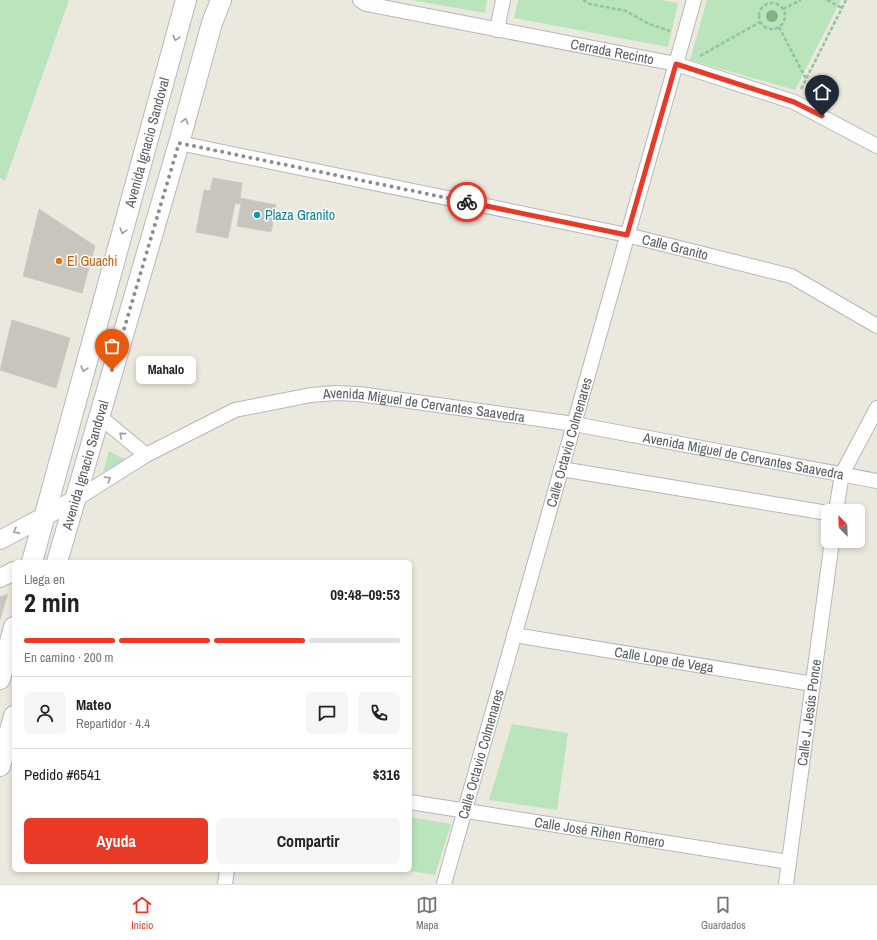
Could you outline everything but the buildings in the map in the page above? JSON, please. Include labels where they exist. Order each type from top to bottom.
[{"type":"main road","name":"Avenida Ignacio Sandoval","points":[[33,560],[44,515],[186,0]]},
{"type":"main road","name":"Avenida Ignacio Sandoval","points":[[58,556],[179,143],[212,24],[221,0]]},
{"type":"main road","points":[[0,679],[12,635]]},
{"type":"main road","points":[[0,766],[12,723]]},
{"type":"street","name":"Cerrada Recinto","points":[[360,0],[366,4],[679,65],[794,102],[877,146]]},
{"type":"street","points":[[497,30],[503,0]]},
{"type":"street","name":"Calle Octavio Colmenares","points":[[444,884],[627,235],[679,65],[684,35],[694,0]]},
{"type":"street","name":"Calle Granito","points":[[179,143],[627,235],[791,276],[877,326]]},
{"type":"street","name":"Avenida Miguel de Cervantes Saavedra","points":[[0,540],[44,515],[75,500],[146,455],[235,410],[311,395],[335,393],[359,394],[574,424],[877,481]]},
{"type":"street","points":[[837,504],[842,474],[877,408]]},
{"type":"street","points":[[99,416],[146,455]]},
{"type":"street","points":[[561,469],[821,512]]},
{"type":"street","name":"Calle J. Jesús Ponce","points":[[786,884],[831,548]]},
{"type":"street","points":[[41,560],[58,556]]},
{"type":"street","points":[[0,578],[12,572]]},
{"type":"street","name":"Calle Lope de Vega","points":[[514,635],[813,684]]},
{"type":"street","name":"Calle José Rihen Romero","points":[[412,802],[789,862]]},
{"type":"street","points":[[225,884],[227,872]]},
{"type":"path","points":[[583,0],[590,4],[626,10],[649,24],[684,35]]},
{"type":"path","points":[[763,0],[766,4]]},
{"type":"path","points":[[783,9],[801,0]]},
{"type":"path","points":[[827,0],[842,8]]},
{"type":"path","points":[[794,102],[846,0]]},
{"type":"path","points":[[766,4],[778,4],[783,9],[785,16],[783,22],[778,27],[772,29],[765,27],[760,22],[759,16],[761,9],[766,4]]},
{"type":"path","points":[[679,65],[760,22]]},
{"type":"path","points":[[778,27],[806,79]]},
{"type":"green space","points":[[0,0],[69,0],[5,181],[0,178]]},
{"type":"green space","points":[[411,0],[487,0],[485,13]]},
{"type":"green space","points":[[518,0],[660,0],[678,3],[668,47],[514,18]]},
{"type":"green space","points":[[707,0],[841,0],[795,90],[690,60]]},
{"type":"green space","points":[[109,451],[126,460],[103,472]]},
{"type":"green space","points":[[512,724],[568,733],[557,810],[489,800]]},
{"type":"green space","points":[[412,817],[451,824],[435,875],[412,871]]},
{"type":"way so far","points":[[112,370],[179,143],[467,202]]},
{"type":"place","name":"Plaza Granito","points":[[257,215]]},
{"type":"place","name":"El Guachi","points":[[59,261]]},
{"type":"place","name":"Mahalo","points":[[112,370]]},
{"type":"route","points":[[467,202],[627,235],[676,64],[794,102],[822,116]]}]
